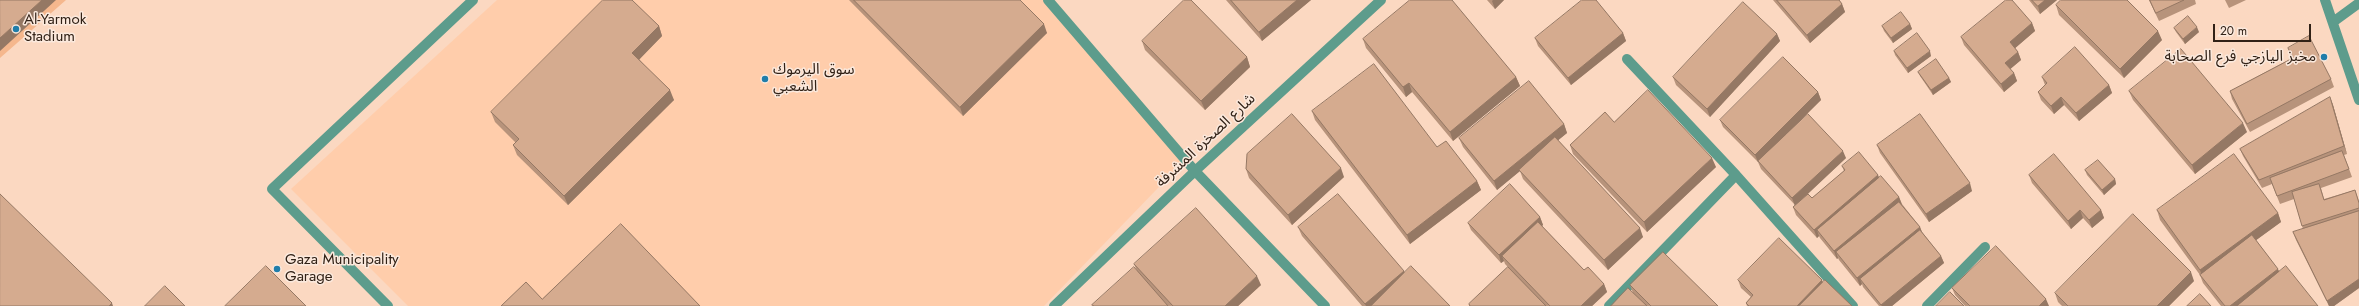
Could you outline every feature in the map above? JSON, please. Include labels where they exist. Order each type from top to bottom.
[{"type":"street","points":[[388,306],[272,189],[473,0]]},
{"type":"street","points":[[1048,0],[1195,171],[1325,306]]},
{"type":"street","name":"شارع الصخرة المشرفة","points":[[1054,306],[1195,171],[1381,0]]},
{"type":"street","points":[[2325,0],[2359,100]]},
{"type":"street","points":[[2333,22],[2359,3]]},
{"type":"street","points":[[1627,58],[1736,175],[1853,306]]},
{"type":"street","points":[[1609,306],[1736,175]]},
{"type":"street","points":[[1927,306],[1985,247]]},
{"type":"shaded area","name":"Al-Yarmok Stadium","points":[[0,0],[66,0],[0,58]]},
{"type":"shaded area","name":"سوق اليرموك الشعبي","points":[[497,0],[1053,0],[1186,159],[1044,306],[408,306],[291,189]]},
{"type":"building","points":[[0,0],[42,0],[0,38]]},
{"type":"building","points":[[603,0],[632,0],[659,26],[632,53],[670,90],[564,196],[513,145],[519,139],[491,112]]},
{"type":"building","points":[[854,0],[1020,0],[1044,24],[960,107]]},
{"type":"building","points":[[1184,0],[1191,0],[1247,57],[1201,101],[1142,41]]},
{"type":"building","points":[[1231,0],[1297,0],[1259,32]]},
{"type":"building","points":[[1410,0],[1452,0],[1516,77],[1450,132],[1409,83],[1403,87],[1363,39]]},
{"type":"building","points":[[1582,0],[1596,0],[1623,33],[1568,78],[1535,38]]},
{"type":"building","points":[[1777,0],[1839,0],[1842,4],[1807,35]]},
{"type":"building","points":[[2006,0],[2012,0],[2032,23],[2010,42],[2018,52],[2005,63],[2014,73],[2001,84],[1961,37]]},
{"type":"building","points":[[2032,0],[2045,0],[2038,6]]},
{"type":"building","points":[[2061,0],[2127,0],[2158,31],[2120,69],[2056,5]]},
{"type":"building","points":[[2150,0],[2184,0],[2156,13]]},
{"type":"building","points":[[1743,2],[1777,34],[1707,109],[1673,77]]},
{"type":"building","points":[[1901,12],[1910,24],[1891,38],[1882,26]]},
{"type":"building","points":[[2188,16],[2197,27],[2183,39],[2174,28]]},
{"type":"building","points":[[1917,33],[1930,51],[1907,68],[1894,51]]},
{"type":"building","points":[[2309,36],[2331,79],[2247,124],[2230,91],[2293,58],[2288,48]]},
{"type":"building","points":[[2075,47],[2109,85],[2076,113],[2061,97],[2051,106],[2038,92],[2047,83],[2042,77]]},
{"type":"building","points":[[2181,49],[2243,123],[2192,165],[2129,91]]},
{"type":"building","points":[[1783,57],[1818,92],[1755,155],[1720,120]]},
{"type":"building","points":[[1936,59],[1949,78],[1931,90],[1918,72]]},
{"type":"building","points":[[1374,64],[1437,147],[1446,141],[1477,181],[1407,235],[1312,111]]},
{"type":"building","points":[[1529,81],[1564,124],[1494,181],[1459,138]]},
{"type":"building","points":[[1648,90],[1712,158],[1644,222],[1570,145],[1605,112],[1614,122]]},
{"type":"building","points":[[2330,97],[2344,146],[2259,180],[2240,149]]},
{"type":"building","points":[[1292,114],[1341,168],[1288,215],[1246,169],[1247,154]]},
{"type":"building","points":[[1808,114],[1843,151],[1792,198],[1758,161]]},
{"type":"building","points":[[1920,114],[1970,183],[1926,214],[1877,145]]},
{"type":"building","points":[[1555,137],[1640,228],[1604,260],[1519,170]]},
{"type":"building","points":[[2342,151],[2349,169],[2277,196],[2270,178]]},
{"type":"building","points":[[1859,152],[1878,175],[1814,230],[1793,207],[1808,194],[1812,198],[1845,170],[1842,166]]},
{"type":"building","points":[[2054,154],[2101,210],[2089,220],[2080,210],[2068,221],[2029,175]]},
{"type":"building","points":[[2234,154],[2278,213],[2200,270],[2157,210]]},
{"type":"building","points":[[2098,160],[2115,179],[2102,190],[2085,170]]},
{"type":"building","points":[[1881,176],[1899,197],[1834,251],[1817,230]]},
{"type":"building","points":[[1510,184],[1540,217],[1499,255],[1468,223]]},
{"type":"building","points":[[2319,184],[2324,200],[2355,190],[2359,208],[2302,226],[2292,192]]},
{"type":"building","points":[[0,194],[112,303],[109,306],[0,306]]},
{"type":"building","points":[[1338,194],[1404,271],[1365,304],[1298,227]]},
{"type":"building","points":[[1899,202],[1920,227],[1857,278],[1836,252]]},
{"type":"building","points":[[1196,208],[1257,276],[1225,306],[1173,306],[1134,264]]},
{"type":"building","points":[[2359,211],[2359,279],[2327,301],[2293,232]]},
{"type":"building","points":[[2133,214],[2191,272],[2157,306],[2068,306],[2055,293]]},
{"type":"building","points":[[1538,222],[1584,270],[1588,267],[1604,284],[1581,306],[1550,306],[1502,256]]},
{"type":"building","points":[[621,224],[700,306],[501,306],[526,282],[542,299]]},
{"type":"building","points":[[1920,230],[1941,256],[1881,305],[1860,279]]},
{"type":"building","points":[[2252,235],[2278,269],[2230,306],[2225,306],[2200,275]]},
{"type":"building","points":[[1779,238],[1822,280],[1797,306],[1749,306],[1746,303],[1753,295],[1738,280]]},
{"type":"building","points":[[1996,246],[2046,299],[2039,306],[1970,306],[1952,288]]},
{"type":"building","points":[[1663,252],[1718,306],[1651,306],[1630,285]]},
{"type":"building","points":[[266,266],[306,306],[225,306]]},
{"type":"building","points":[[1411,266],[1450,306],[1371,306]]},
{"type":"building","points":[[2286,266],[2318,306],[2237,306]]},
{"type":"building","points":[[1134,267],[1168,306],[1092,305]]},
{"type":"building","points":[[1508,267],[1546,306],[1470,306],[1469,304]]},
{"type":"building","points":[[1825,280],[1852,306],[1799,306]]},
{"type":"building","points":[[165,286],[185,306],[145,306]]},
{"type":"building","points":[[1628,288],[1647,306],[1611,306]]},
{"type":"building","points":[[1950,292],[1964,306],[1936,306]]},
{"type":"building","points":[[2200,294],[2211,306],[2187,306]]},
{"type":"place","name":"Al-Yarmok Stadium","points":[[16,29]]},
{"type":"place","name":"مخبز اليازجي فرع الصحابة","points":[[2324,57]]},
{"type":"place","name":"سوق اليرموك الشعبي","points":[[765,79]]},
{"type":"place","name":"Gaza Municipality Garage","points":[[277,269]]}]
